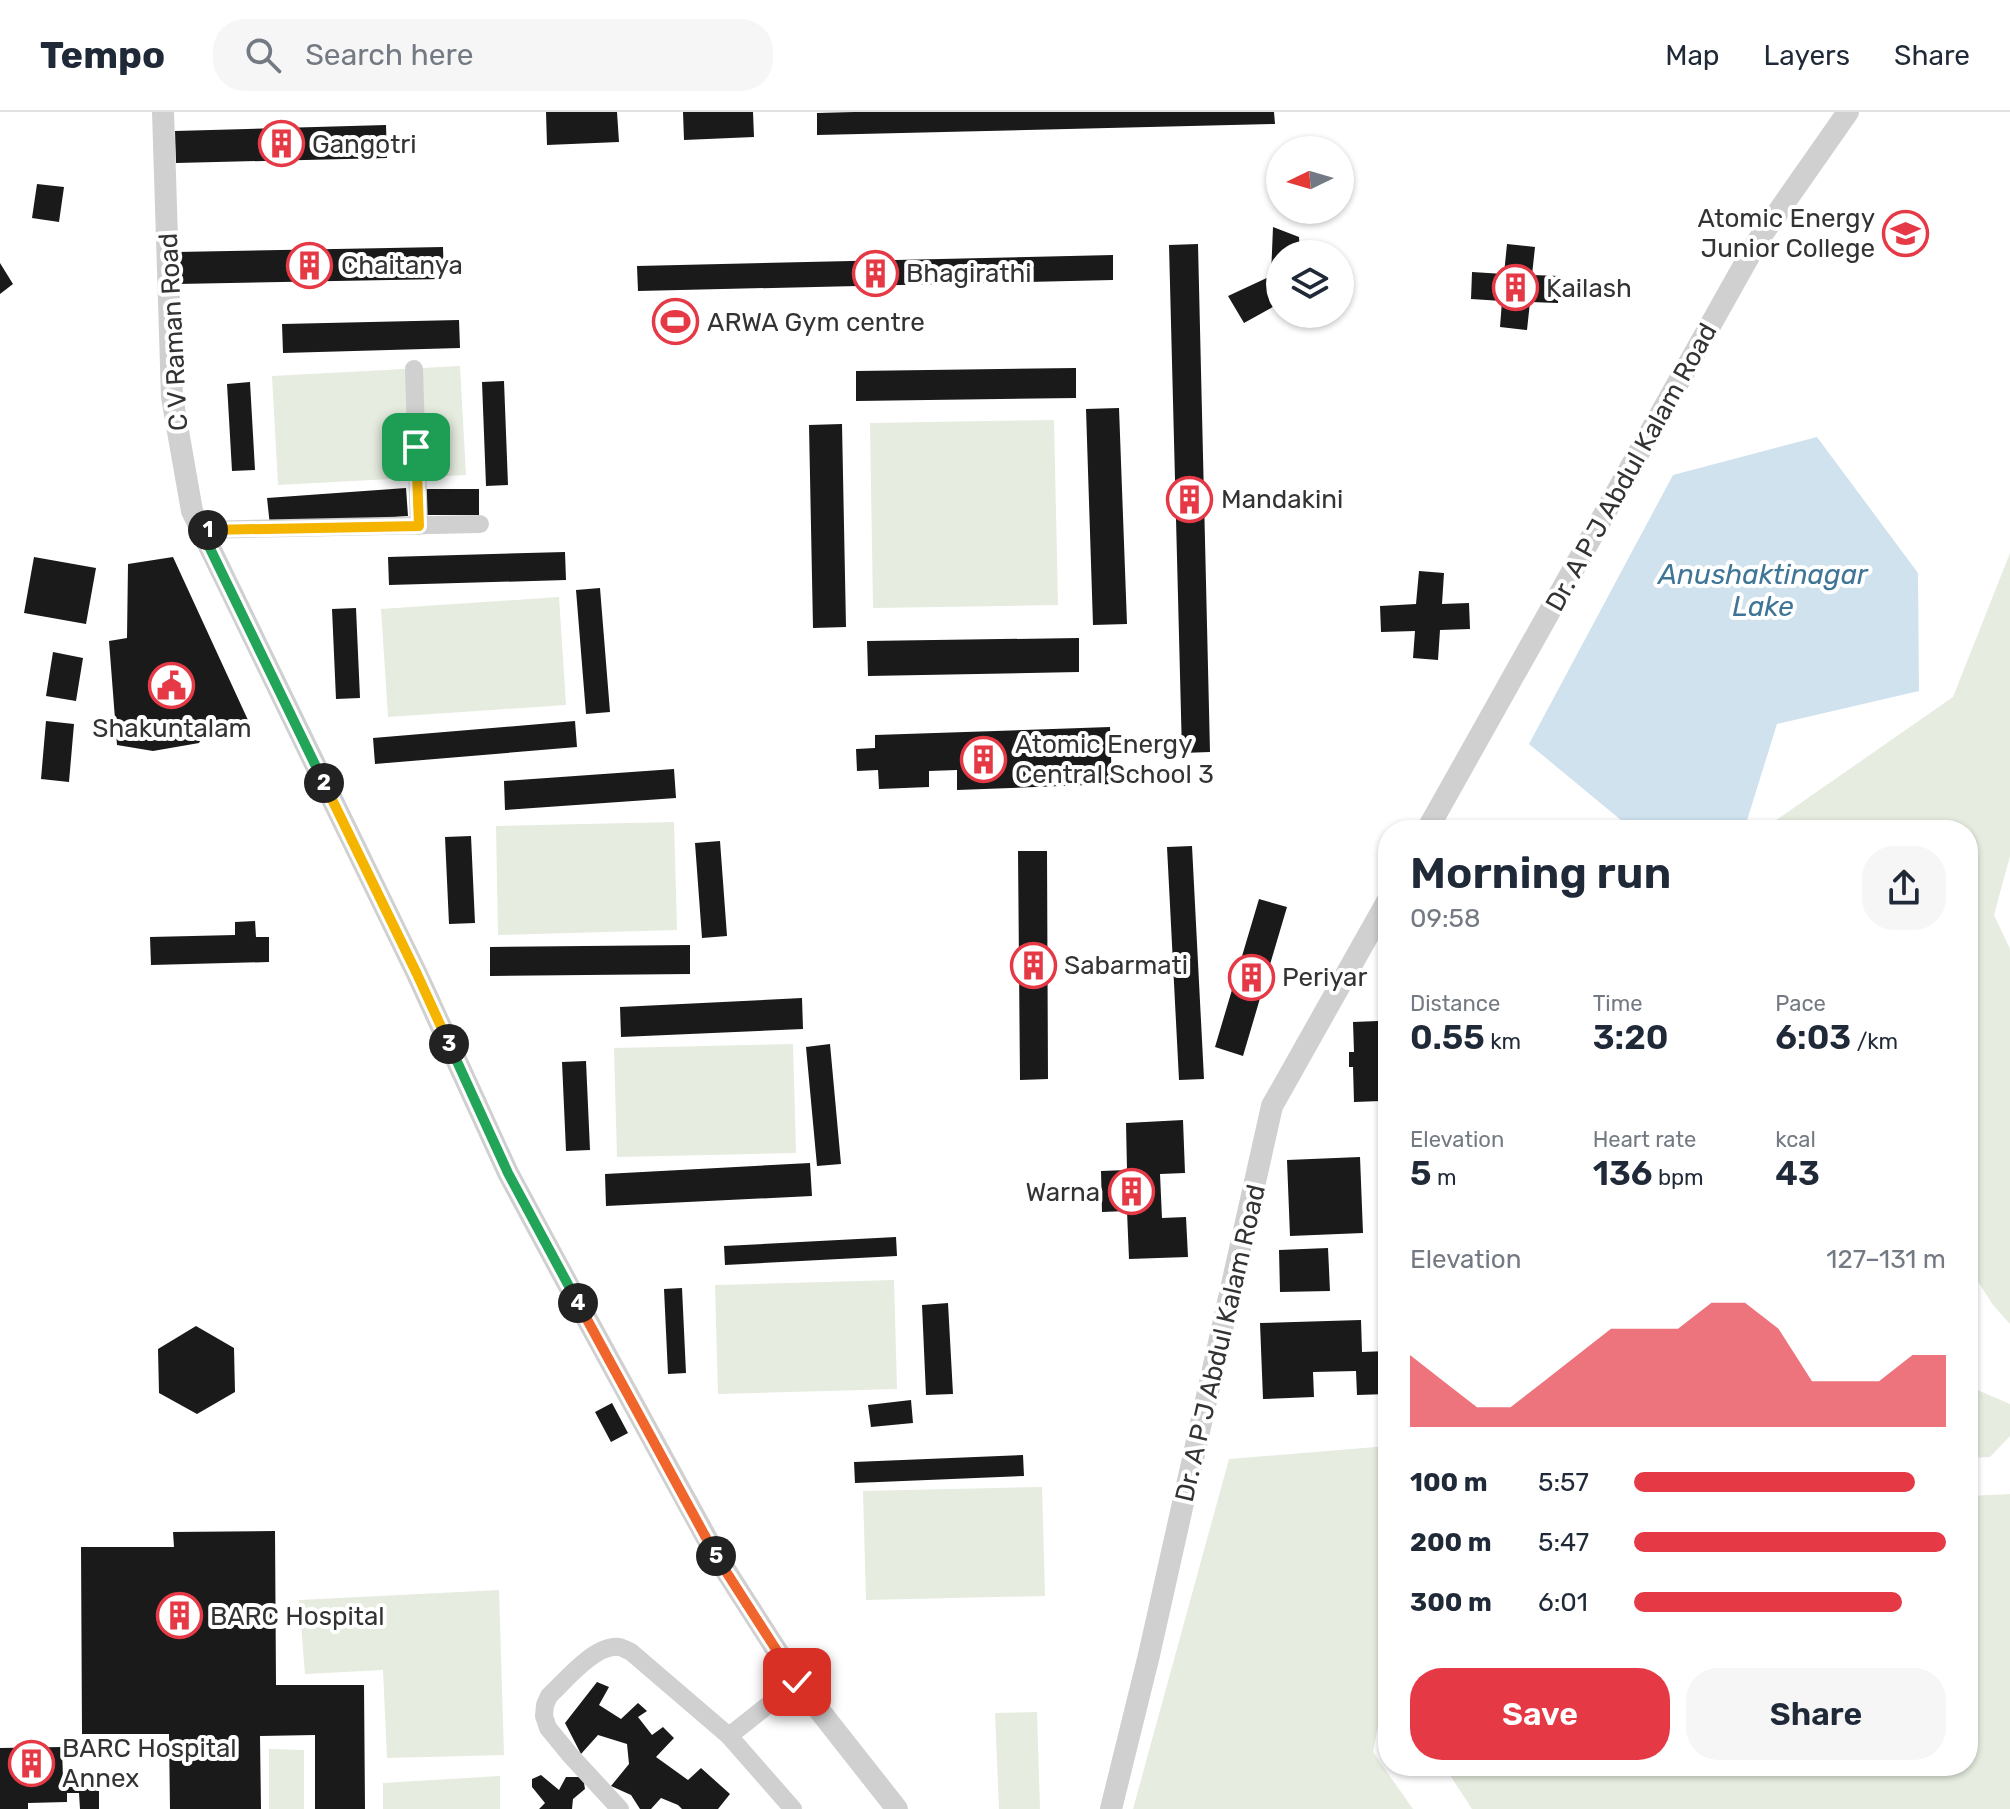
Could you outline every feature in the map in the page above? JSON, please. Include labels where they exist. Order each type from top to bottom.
[{"type":"street","name":"C V Raman Road","points":[[163,112],[172,397],[192,511],[417,974],[508,1173],[717,1557],[797,1682],[897,1809]]},
{"type":"street","name":"Dr. A P J Abdul Kalam Road","points":[[1433,820],[1757,242],[1848,112]]},
{"type":"street","points":[[414,369],[419,526]]},
{"type":"street","points":[[201,530],[480,524]]},
{"type":"street","name":"Dr. A P J Abdul Kalam Road","points":[[1111,1809],[1149,1655],[1272,1106],[1378,918]]},
{"type":"street","points":[[620,1809],[548,1728],[544,1716],[549,1696],[593,1655],[609,1647],[631,1652],[729,1736],[793,1809]]},
{"type":"street","points":[[729,1736],[797,1682]]},
{"type":"shaded area","points":[[460,366],[466,475],[278,485],[272,376]]},
{"type":"shaded area","points":[[1054,420],[1058,605],[873,608],[870,423]]},
{"type":"shaded area","points":[[2010,553],[2010,856],[1994,915],[2010,949],[2010,1324],[1978,1282],[1978,820],[1776,820],[1953,697]]},
{"type":"shaded area","points":[[559,597],[566,705],[388,717],[381,609]]},
{"type":"shaded area","points":[[674,822],[677,930],[498,935],[496,826]]},
{"type":"shaded area","points":[[793,1044],[796,1153],[617,1157],[614,1048]]},
{"type":"shaded area","points":[[894,1280],[897,1389],[718,1394],[715,1285]]},
{"type":"shaded area","points":[[1978,1390],[2010,1404],[2010,1436],[1990,1457],[1978,1458]]},
{"type":"shaded area","points":[[1378,1447],[1378,1726],[1373,1752],[1378,1759],[1378,1776],[1390,1776],[1413,1809],[1133,1809],[1229,1459]]},
{"type":"shaded area","points":[[1042,1487],[1045,1596],[866,1600],[863,1491]]},
{"type":"shaded area","points":[[2010,1494],[2010,1809],[1472,1809],[1451,1776],[1978,1776],[1978,1496]]},
{"type":"shaded area","points":[[499,1590],[504,1755],[387,1758],[383,1670],[305,1674],[299,1600]]},
{"type":"shaded area","points":[[1037,1712],[1040,1809],[999,1809],[995,1713]]},
{"type":"shaded area","points":[[269,1749],[304,1750],[304,1809],[269,1809]]},
{"type":"shaded area","points":[[500,1776],[500,1809],[383,1809],[383,1783]]},
{"type":"water","name":"Anushaktinagar Lake","points":[[1817,437],[1918,573],[1919,691],[1777,724],[1747,820],[1621,820],[1529,744],[1673,475]]},
{"type":"building","points":[[546,112],[617,112],[619,142],[547,145]]},
{"type":"building","points":[[683,112],[753,112],[754,137],[684,140]]},
{"type":"building","points":[[1274,112],[1275,124],[817,135],[817,113]]},
{"type":"building","name":"Gangotri","points":[[386,125],[387,158],[176,163],[175,131]]},
{"type":"building","points":[[37,184],[64,187],[59,222],[32,218]]},
{"type":"building","points":[[1273,227],[1299,237],[1299,240],[1272,240]]},
{"type":"building","name":"Mandakini","points":[[1198,244],[1210,752],[1182,753],[1169,245]]},
{"type":"building","name":"Kailash","points":[[1507,244],[1535,247],[1532,275],[1559,276],[1558,303],[1530,302],[1527,330],[1500,327],[1502,301],[1471,299],[1472,272],[1504,274]]},
{"type":"building","name":"Chaitanya","points":[[443,247],[444,279],[177,284],[176,252]]},
{"type":"building","name":"Bhagirathi","points":[[1113,255],[1113,280],[638,291],[637,266]]},
{"type":"building","points":[[0,263],[13,284],[0,294]]},
{"type":"building","points":[[1266,278],[1266,311],[1244,323],[1228,296]]},
{"type":"building","points":[[459,320],[460,348],[283,353],[282,324]]},
{"type":"building","points":[[1076,368],[1076,398],[856,401],[856,371]]},
{"type":"building","points":[[504,381],[508,485],[486,486],[482,382]]},
{"type":"building","points":[[250,382],[255,470],[232,471],[227,384]]},
{"type":"building","points":[[1119,408],[1127,624],[1093,625],[1086,409]]},
{"type":"building","points":[[842,424],[846,627],[813,628],[809,425]]},
{"type":"building","points":[[406,488],[408,516],[270,526],[267,498]]},
{"type":"building","points":[[424,489],[479,489],[479,515],[424,515]]},
{"type":"building","points":[[565,552],[566,580],[389,585],[388,557]]},
{"type":"building","points":[[34,557],[96,568],[86,624],[24,613]]},
{"type":"building","name":"Shakuntalam","points":[[173,557],[253,731],[206,729],[199,743],[153,751],[117,745],[109,641],[127,638],[128,564]]},
{"type":"building","points":[[1419,571],[1444,573],[1442,604],[1469,603],[1470,629],[1440,630],[1438,660],[1413,658],[1415,631],[1381,632],[1380,606],[1416,604]]},
{"type":"building","points":[[600,588],[610,712],[586,714],[576,590]]},
{"type":"building","points":[[356,608],[360,698],[336,699],[332,609]]},
{"type":"building","points":[[1079,638],[1079,672],[868,676],[867,641]]},
{"type":"building","points":[[53,652],[83,658],[76,701],[46,696]]},
{"type":"building","points":[[46,721],[74,724],[69,782],[41,779]]},
{"type":"building","points":[[575,721],[577,747],[375,764],[373,738]]},
{"type":"building","name":"Atomic Energy Central School 3","points":[[1110,727],[1112,784],[957,790],[957,770],[929,771],[929,787],[879,789],[878,770],[857,771],[856,749],[875,748],[875,735]]},
{"type":"building","points":[[674,769],[676,798],[505,810],[504,781]]},
{"type":"building","points":[[471,836],[475,923],[449,924],[445,837]]},
{"type":"building","points":[[720,841],[727,936],[702,938],[695,843]]},
{"type":"building","points":[[1192,846],[1204,1079],[1179,1080],[1167,847]]},
{"type":"building","name":"Sabarmati","points":[[1018,851],[1047,851],[1048,1079],[1020,1080]]},
{"type":"building","name":"Periyar","points":[[1259,899],[1287,907],[1243,1056],[1215,1047]]},
{"type":"building","points":[[255,921],[256,937],[269,937],[269,962],[151,965],[150,937],[235,935],[235,922]]},
{"type":"building","points":[[690,945],[690,974],[490,976],[490,947]]},
{"type":"building","points":[[802,998],[803,1029],[621,1037],[620,1007]]},
{"type":"building","points":[[1378,1021],[1378,1101],[1354,1102],[1353,1067],[1349,1067],[1349,1052],[1354,1052],[1353,1022]]},
{"type":"building","points":[[830,1044],[841,1164],[817,1166],[806,1047]]},
{"type":"building","points":[[586,1061],[590,1150],[566,1151],[562,1062]]},
{"type":"building","name":"Warna","points":[[1183,1120],[1185,1173],[1160,1174],[1162,1218],[1186,1217],[1188,1257],[1129,1259],[1127,1211],[1102,1212],[1101,1171],[1127,1170],[1126,1123]]},
{"type":"building","points":[[1360,1157],[1363,1233],[1290,1236],[1287,1160]]},
{"type":"building","points":[[810,1163],[812,1196],[606,1206],[605,1174]]},
{"type":"building","points":[[896,1237],[897,1256],[725,1265],[724,1246]]},
{"type":"building","points":[[1328,1248],[1330,1291],[1280,1292],[1279,1250]]},
{"type":"building","points":[[682,1288],[686,1373],[668,1374],[664,1289]]},
{"type":"building","points":[[948,1303],[953,1394],[926,1395],[922,1305]]},
{"type":"building","points":[[1361,1320],[1362,1352],[1378,1351],[1378,1394],[1357,1395],[1356,1371],[1313,1372],[1314,1397],[1263,1399],[1260,1323]]},
{"type":"building","points":[[196,1326],[234,1348],[235,1392],[197,1414],[159,1393],[158,1349]]},
{"type":"building","points":[[911,1400],[913,1423],[871,1427],[868,1405]]},
{"type":"building","points":[[612,1403],[628,1433],[611,1442],[595,1412]]},
{"type":"building","points":[[1023,1455],[1024,1476],[855,1483],[854,1462]]},
{"type":"building","name":"BARC Hospital","points":[[275,1531],[276,1685],[364,1685],[365,1809],[315,1809],[315,1735],[260,1736],[261,1809],[170,1809],[169,1734],[82,1734],[81,1547],[174,1547],[173,1532]]},
{"type":"building","points":[[597,1682],[609,1687],[599,1705],[621,1719],[638,1703],[647,1711],[638,1717],[652,1735],[663,1727],[674,1738],[656,1757],[688,1780],[701,1768],[730,1794],[718,1809],[682,1809],[661,1798],[651,1809],[640,1809],[631,1795],[611,1786],[629,1764],[627,1744],[598,1735],[581,1754],[565,1723]]},
{"type":"building","name":"BARC Hospital Annex","points":[[62,1747],[63,1779],[99,1778],[99,1809],[80,1809],[79,1793],[67,1793],[67,1802],[28,1803],[28,1809],[0,1809],[0,1748]]},
{"type":"building","points":[[541,1775],[559,1790],[566,1777],[583,1777],[585,1789],[573,1799],[572,1809],[539,1809],[545,1803],[532,1787],[532,1779]]},
{"type":"place","name":"Gangotri","points":[[281,144]]},
{"type":"place","name":"Atomic Energy Junior College","points":[[1906,233]]},
{"type":"place","name":"Chaitanya","points":[[310,265]]},
{"type":"place","name":"Bhagirathi","points":[[875,273]]},
{"type":"place","name":"Kailash","points":[[1515,288]]},
{"type":"place","name":"ARWA Gym centre","points":[[676,322]]},
{"type":"place","name":"Mandakini","points":[[1190,499]]},
{"type":"place","name":"Shakuntalam","points":[[172,685]]},
{"type":"place","name":"Atomic Energy Central School 3","points":[[984,759]]},
{"type":"place","name":"Sabarmati","points":[[1033,965]]},
{"type":"place","name":"Periyar","points":[[1251,977]]},
{"type":"place","name":"Warna","points":[[1131,1192]]},
{"type":"place","name":"BARC Hospital","points":[[179,1616]]},
{"type":"place","name":"BARC Hospital Annex","points":[[31,1763]]},
{"type":"route","points":[[416,447],[419,526],[201,530],[417,974],[508,1173],[717,1557],[797,1682]]}]
